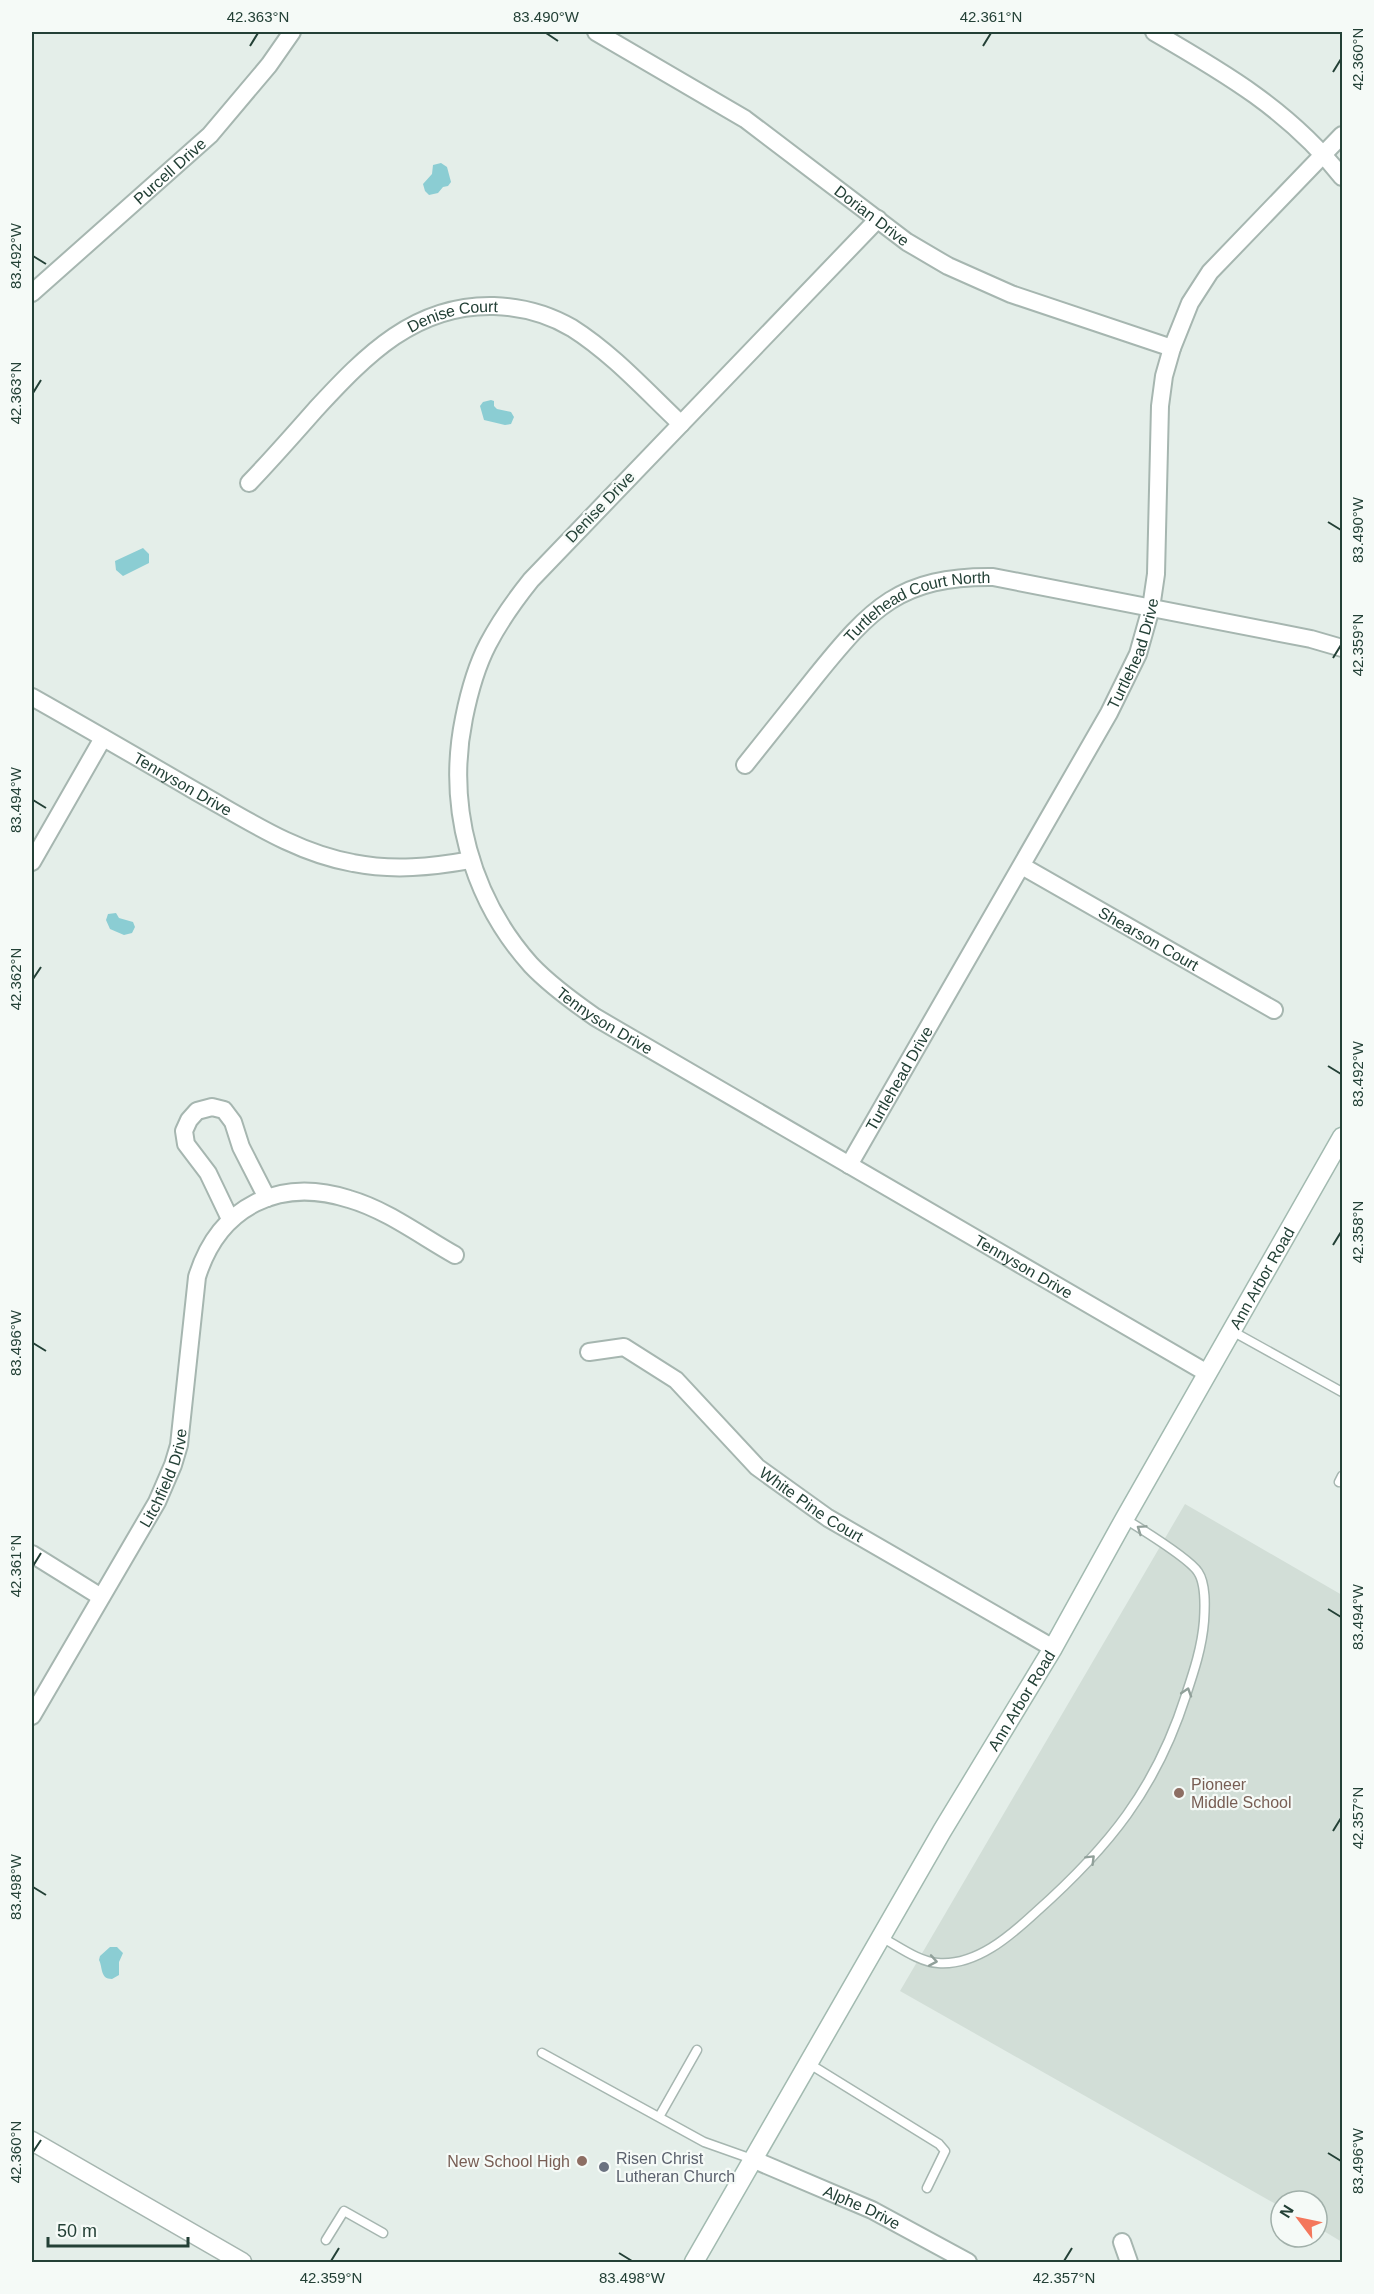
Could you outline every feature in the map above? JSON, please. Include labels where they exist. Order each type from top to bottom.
[{"type":"main road","name":"Ann Arbor Road","points":[[694,2262],[880,1937],[1053,1648],[1207,1372],[1342,1137]]},
{"type":"main road","points":[[32,2141],[242,2262]]},
{"type":"street","name":"Purcell Drive","points":[[32,293],[210,135],[255,83],[292,32]]},
{"type":"street","name":"Dorian Drive","points":[[596,32],[745,119],[922,252],[974,280],[1172,348]]},
{"type":"street","points":[[1154,32],[1245,86],[1286,118],[1324,154],[1342,177]]},
{"type":"street","name":"Turtlehead Drive","points":[[849,1165],[1109,713],[1138,654],[1151,608],[1156,574],[1160,406],[1164,376],[1172,348],[1190,303],[1210,272],[1342,135]]},
{"type":"street","name":"Denise Drive","points":[[471,860],[459,813],[457,761],[468,697],[487,645],[507,611],[531,580],[878,219]]},
{"type":"street","name":"Denise Court","points":[[249,483],[365,357],[406,329],[432,316],[457,309],[482,306],[506,307],[554,318],[592,341],[611,356],[681,424]]},
{"type":"street","name":"Turtlehead Court North","points":[[745,765],[850,633],[883,605],[932,582],[963,577],[993,577],[1311,639],[1342,648]]},
{"type":"street","name":"Tennyson Drive","points":[[32,697],[270,833],[316,854],[354,864],[393,868],[432,867],[471,860],[509,938],[532,965],[564,996],[595,1017],[1207,1372]]},
{"type":"street","points":[[32,862],[103,738]]},
{"type":"street","name":"Shearson Court","points":[[1022,866],[1274,1010]]},
{"type":"street","points":[[230,1219],[208,1173],[186,1144],[184,1131],[189,1120],[197,1111],[212,1107],[224,1110],[233,1122],[241,1147],[267,1198]]},
{"type":"street","name":"Litchfield Drive","points":[[32,1716],[157,1502],[173,1465],[182,1425],[197,1277],[209,1247],[230,1219],[267,1198],[288,1193],[310,1192],[351,1199],[378,1211],[455,1255]]},
{"type":"street","name":"White Pine Court","points":[[589,1352],[624,1347],[676,1380],[757,1467],[828,1518],[1053,1648]]},
{"type":"street","points":[[32,1554],[101,1597]]},
{"type":"street","name":"Alphe Drive","points":[[752,2158],[872,2210],[968,2262]]},
{"type":"street","points":[[1122,2242],[1129,2262]]},
{"type":"lane","points":[[1231,1331],[1342,1392]]},
{"type":"lane","points":[[880,1937],[922,1959],[938,1963],[959,1961],[982,1953],[1005,1938],[1101,1850],[1142,1793],[1169,1746],[1194,1671],[1202,1640],[1203,1584],[1198,1571],[1125,1518]]},
{"type":"lane","points":[[659,2117],[697,2050]]},
{"type":"lane","points":[[542,2053],[704,2142],[752,2158]]},
{"type":"lane","points":[[807,2063],[939,2144],[945,2151],[927,2188]]},
{"type":"lane","points":[[326,2240],[344,2211],[383,2233]]},
{"type":"shaded area","name":"Pioneer Middle School","points":[[1185,1504],[1342,1595],[1342,2242],[1329,2234],[1329,2189],[1269,2189],[1269,2200],[900,1991]]},
{"type":"water","points":[[441,163],[447,167],[451,182],[438,193],[429,195],[423,184],[432,174],[433,165]]},
{"type":"water","points":[[494,401],[497,409],[511,412],[514,417],[511,424],[505,425],[484,420],[480,406],[483,402]]},
{"type":"water","points":[[143,548],[149,554],[149,563],[123,576],[116,570],[115,561]]},
{"type":"water","points":[[116,913],[119,918],[133,922],[135,927],[132,933],[124,935],[110,929],[106,920],[108,914]]},
{"type":"water","points":[[110,1947],[117,1947],[123,1953],[119,1962],[119,1975],[108,1979],[104,1975],[99,1960],[100,1956]]},
{"type":"place","name":"Pioneer Middle School","points":[[1179,1793]]},
{"type":"place","name":"New School High","points":[[582,2161]]},
{"type":"place","name":"Risen Christ Lutheran Church","points":[[604,2167]]}]
